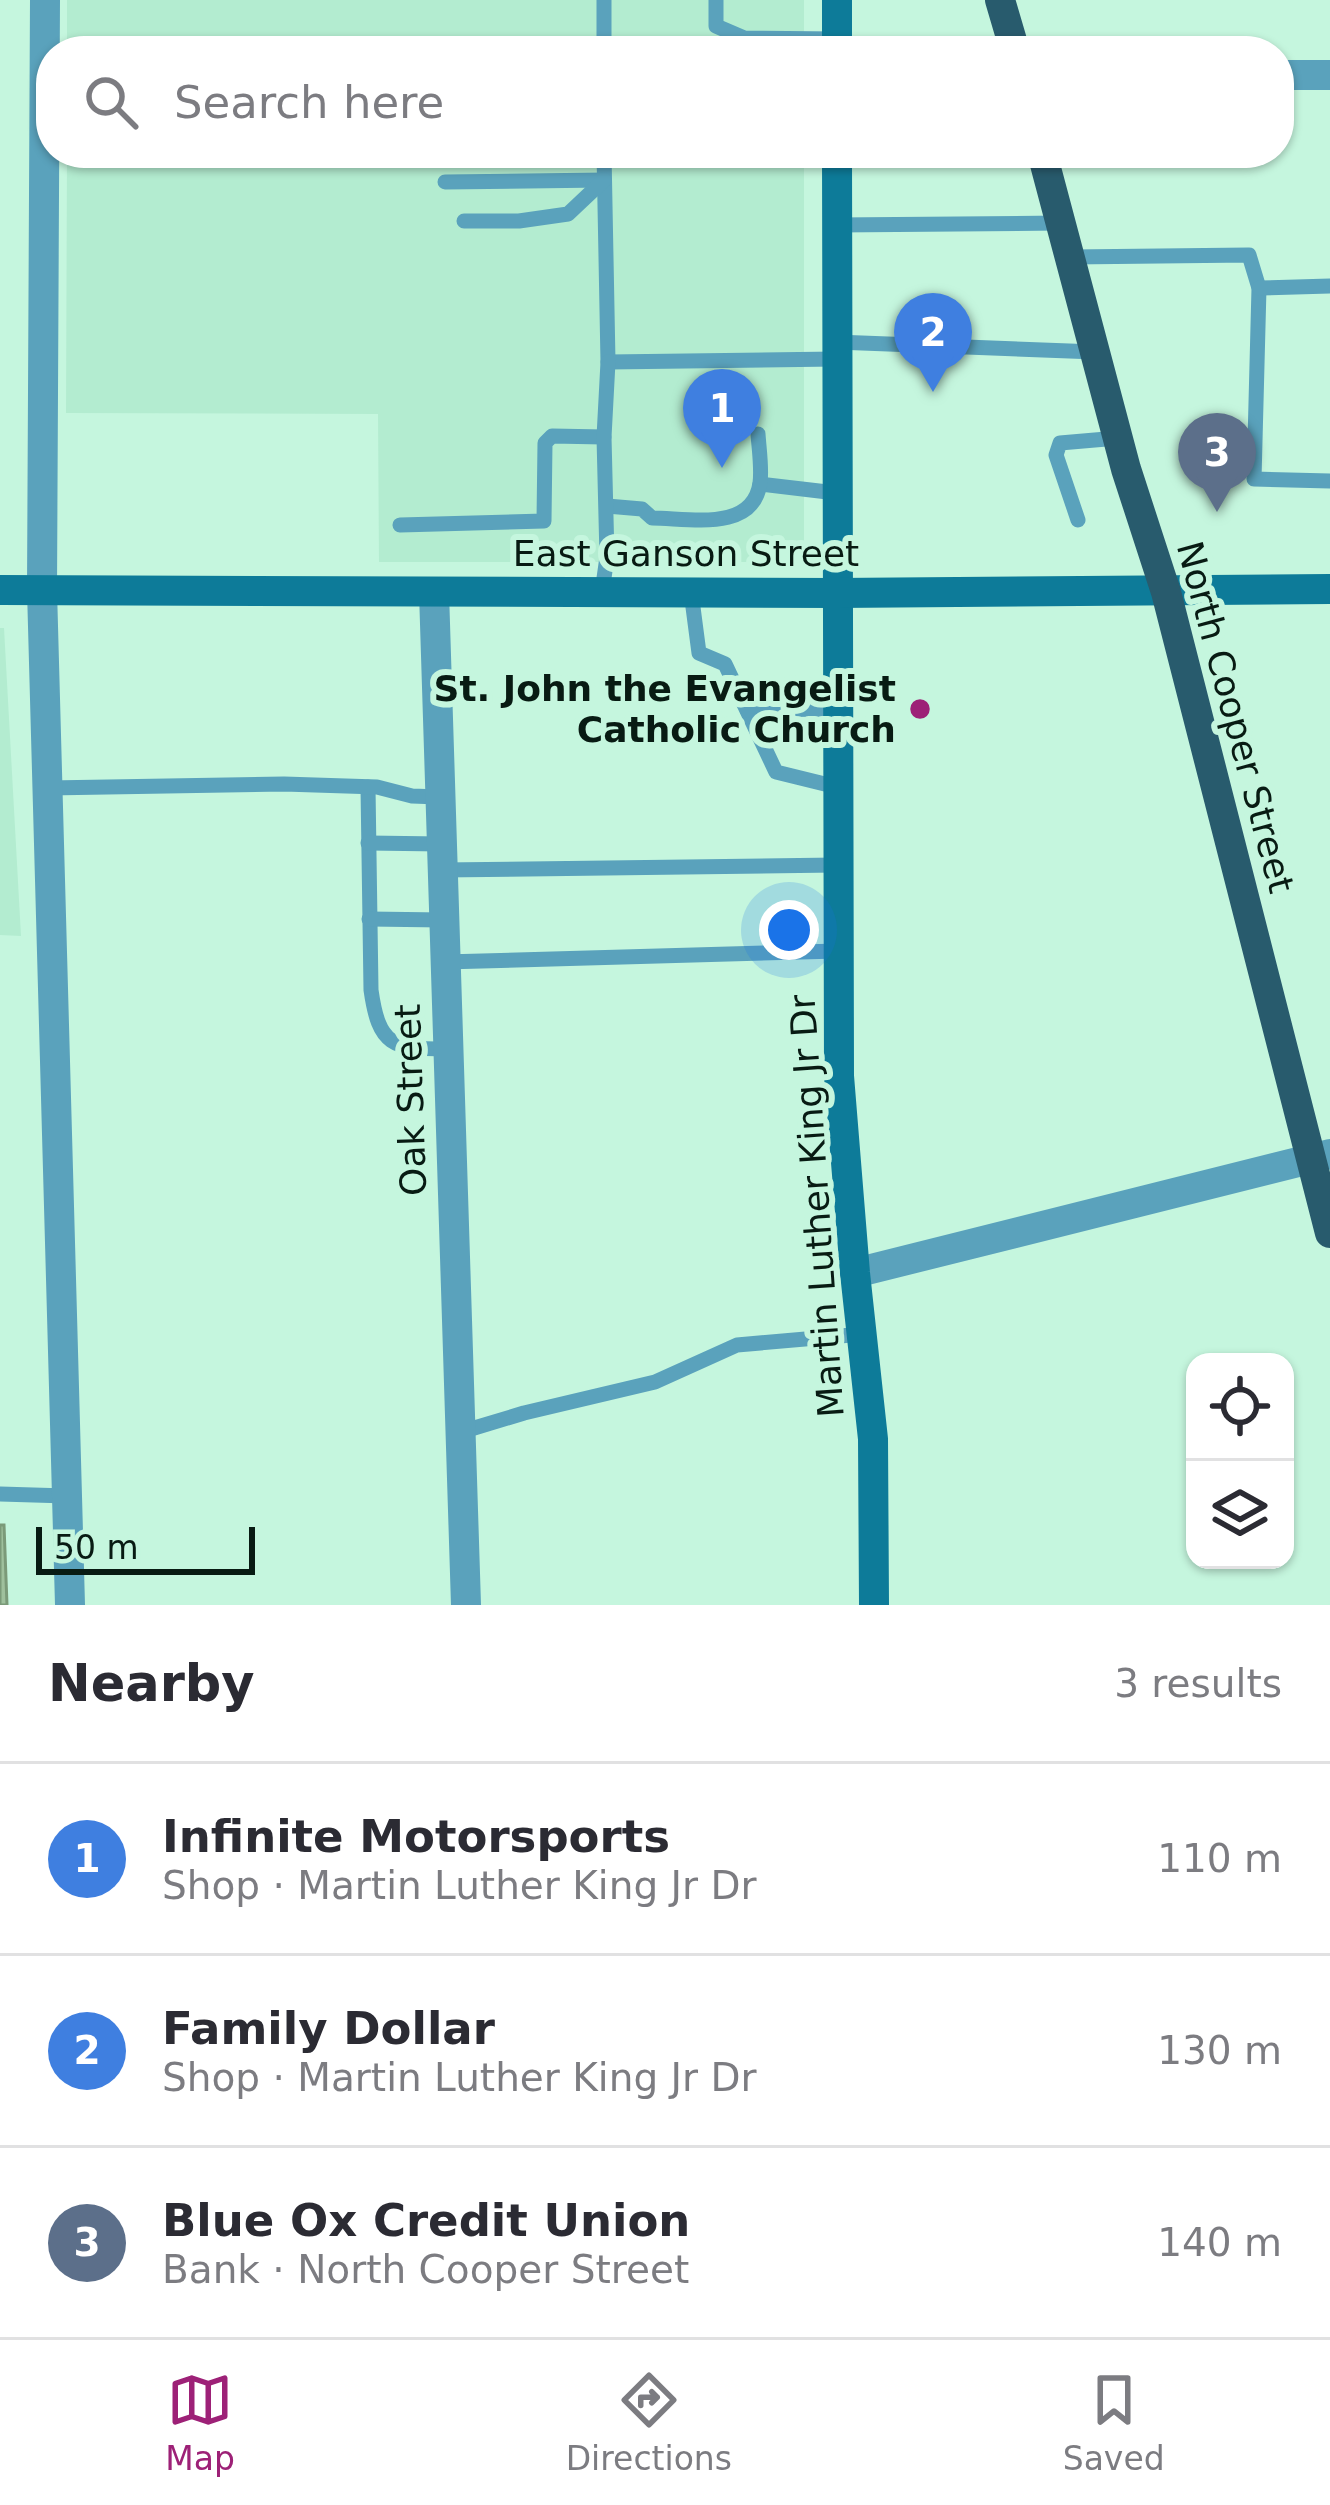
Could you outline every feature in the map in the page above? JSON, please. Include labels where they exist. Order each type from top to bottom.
[{"type":"main road","points":[[1000,0],[1011,36]]},
{"type":"main road","name":"North Cooper Street","points":[[1046,168],[1320,1157],[1330,1233]]},
{"type":"street","points":[[45,0],[45,36]]},
{"type":"street","points":[[837,0],[837,36]]},
{"type":"street","points":[[1294,75],[1330,75]]},
{"type":"street","points":[[44,168],[42,590],[70,1605]]},
{"type":"street","name":"Martin Luther King Jr Dr","points":[[837,168],[838,1076],[874,1439],[874,1605]]},
{"type":"street","name":"East Ganson Street","points":[[0,590],[836,593],[1330,589]]},
{"type":"street","name":"Oak Street","points":[[434,592],[466,1605]]},
{"type":"street","points":[[855,1273],[1320,1157]]},
{"type":"lane","points":[[604,0],[604,36]]},
{"type":"lane","points":[[716,0],[716,26],[739,36]]},
{"type":"lane","points":[[602,592],[607,557],[604,437],[608,362],[604,168]]},
{"type":"lane","points":[[445,182],[604,180]]},
{"type":"lane","points":[[464,221],[568,214],[604,180]]},
{"type":"lane","points":[[836,225],[1062,224]]},
{"type":"lane","points":[[1071,257],[1249,254],[1259,287],[1254,479],[1330,481]]},
{"type":"lane","points":[[1259,287],[1330,286]]},
{"type":"lane","points":[[608,362],[836,351],[1096,352]]},
{"type":"lane","points":[[607,506],[642,509],[652,518],[735,518],[753,503],[760,484],[758,434]]},
{"type":"lane","points":[[400,525],[544,521],[545,443],[552,436],[604,437]]},
{"type":"lane","points":[[1078,520],[1056,455],[1060,443],[1118,438]]},
{"type":"lane","points":[[760,484],[836,493]]},
{"type":"lane","points":[[691,592],[699,652],[725,664],[776,772],[837,787]]},
{"type":"lane","points":[[746,710],[837,709]]},
{"type":"lane","points":[[368,787],[371,990],[376,1019],[382,1034],[394,1043],[446,1049]]},
{"type":"lane","points":[[48,788],[368,787],[439,797]]},
{"type":"lane","points":[[368,843],[441,857],[836,865]]},
{"type":"lane","points":[[369,919],[443,920]]},
{"type":"lane","points":[[444,962],[838,951]]},
{"type":"lane","points":[[461,1432],[655,1382],[737,1345],[863,1334]]},
{"type":"lane","points":[[0,1494],[67,1496]]},
{"type":"shaded area","points":[[67,0],[804,0],[804,36],[67,36]]},
{"type":"shaded area","points":[[67,168],[804,168],[804,562],[379,562],[378,414],[66,413]]},
{"type":"shaded area","points":[[0,628],[4,628],[21,936],[0,935]]},
{"type":"building","points":[[0,1525],[4,1525],[7,1605],[0,1605]]},
{"type":"place","name":"Family Dollar","points":[[933,392]]},
{"type":"place","name":"Infinite Motorsports","points":[[722,468]]},
{"type":"place","name":"Blue Ox Credit Union","points":[[1217,512]]},
{"type":"place","name":"St. John the Evangelist Catholic Church","points":[[920,709]]}]
